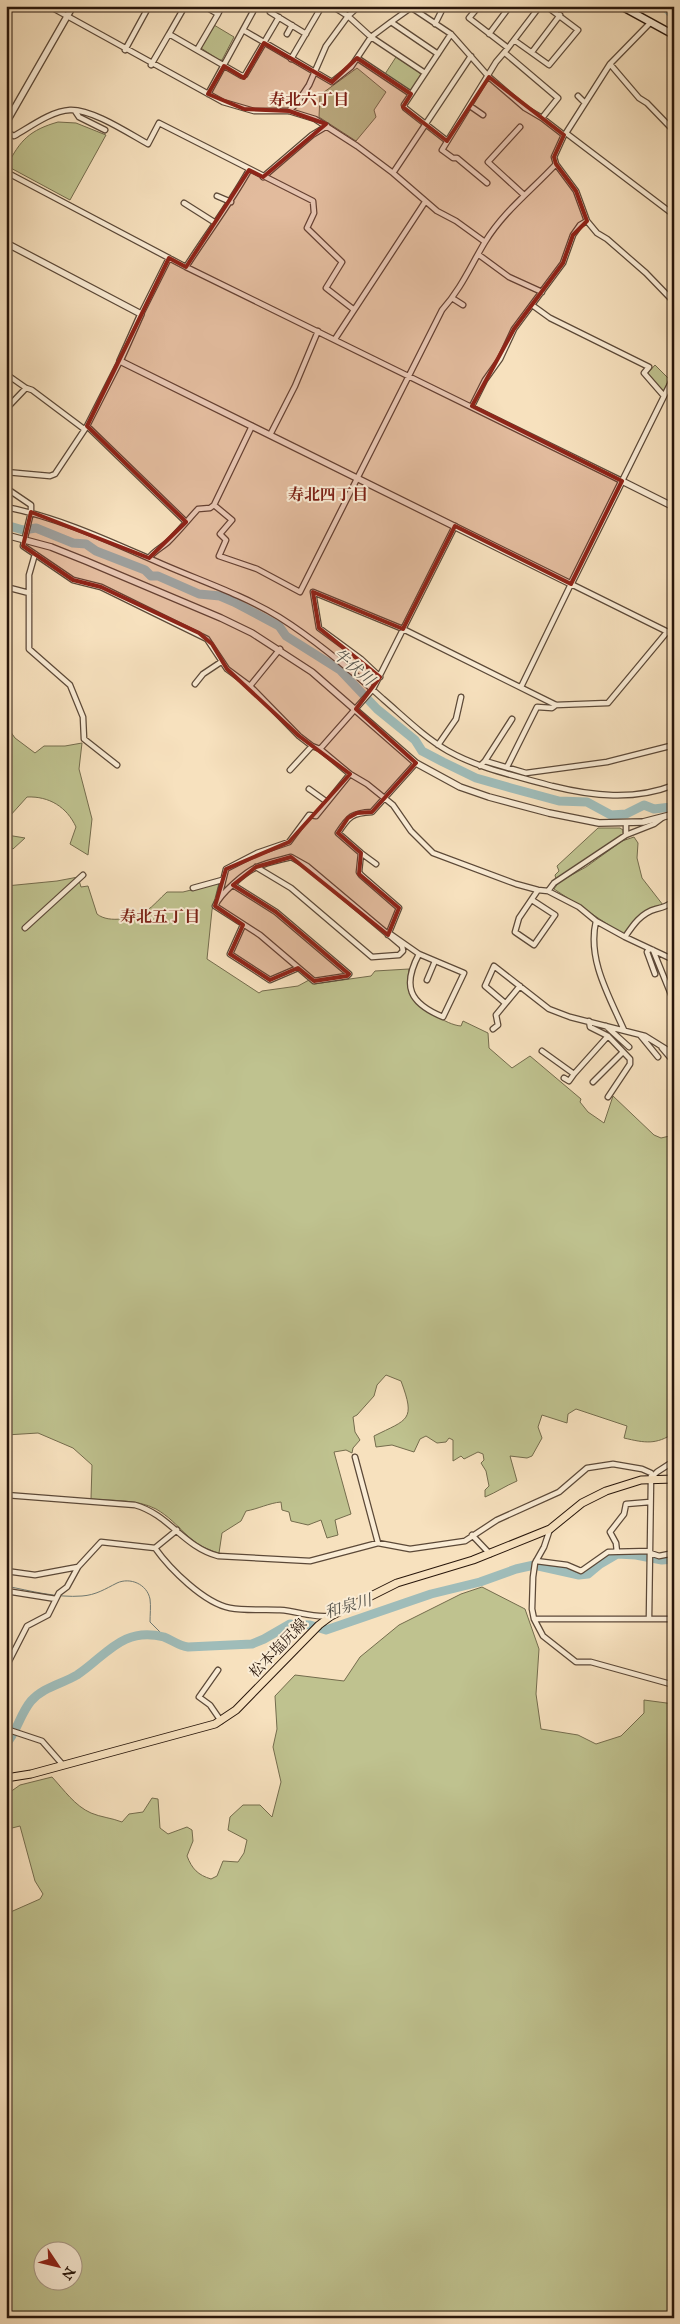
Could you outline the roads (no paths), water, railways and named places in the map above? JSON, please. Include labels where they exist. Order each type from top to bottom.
[{"type":"main road","points":[[621,6],[674,36]]},
{"type":"main road","name":"松本塩尻線","points":[[6,1778],[31,1774],[196,1730],[220,1721],[236,1710],[319,1625],[331,1616],[412,1577],[490,1554],[550,1528],[590,1498],[641,1480],[652,1478],[674,1479]]},
{"type":"street","points":[[49,6],[125,50],[224,102],[244,109],[300,113],[327,126],[394,173],[425,202],[485,242]]},
{"type":"street","points":[[7,119],[73,6]]},
{"type":"street","points":[[125,50],[148,6]]},
{"type":"street","points":[[151,64],[185,6]]},
{"type":"street","points":[[204,6],[218,14]]},
{"type":"street","points":[[197,50],[222,6]]},
{"type":"street","points":[[208,94],[256,6]]},
{"type":"street","points":[[274,6],[270,12],[306,34]]},
{"type":"street","points":[[292,59],[322,6]]},
{"type":"street","points":[[332,6],[348,16],[371,37],[425,74]]},
{"type":"street","points":[[289,111],[297,103],[315,72],[326,46],[348,16],[359,6]]},
{"type":"street","points":[[435,24],[444,6]]},
{"type":"street","points":[[479,6],[469,18],[508,48]]},
{"type":"street","points":[[489,34],[510,6]]},
{"type":"street","points":[[487,183],[457,158],[453,158],[443,152],[446,140],[489,77],[496,62],[505,53],[540,6]]},
{"type":"street","points":[[514,40],[549,65],[578,30],[546,6]]},
{"type":"street","points":[[243,30],[332,82],[351,67],[371,37],[411,7],[451,34],[489,77],[525,108],[565,134],[674,215]]},
{"type":"street","points":[[532,52],[560,15]]},
{"type":"street","points":[[169,34],[242,76],[245,75],[279,17]]},
{"type":"street","points":[[392,22],[438,54]]},
{"type":"street","points":[[651,22],[631,45],[610,64],[565,134],[554,156],[556,164],[576,192],[587,221],[597,233],[607,239],[646,273],[674,302]]},
{"type":"street","points":[[287,34],[292,25]]},
{"type":"street","points":[[446,140],[405,108],[404,105],[451,34]]},
{"type":"street","points":[[505,53],[558,98],[542,118]]},
{"type":"street","points":[[394,173],[471,56]]},
{"type":"street","points":[[357,58],[411,94]]},
{"type":"street","points":[[610,64],[639,98],[648,103],[674,130]]},
{"type":"street","points":[[578,96],[585,103]]},
{"type":"street","points":[[470,106],[483,115]]},
{"type":"street","points":[[75,111],[79,117],[105,130]]},
{"type":"street","points":[[6,132],[14,136],[56,114],[75,111],[89,114],[148,144],[159,123],[313,201],[314,214],[308,228],[342,262],[326,288],[353,309]]},
{"type":"street","points":[[263,177],[312,135],[327,126]]},
{"type":"street","points":[[520,127],[488,162],[524,195]]},
{"type":"street","points":[[214,505],[232,520],[220,534],[226,540],[219,556],[257,570],[300,592],[442,310],[452,298],[485,242],[507,211],[556,164]]},
{"type":"street","points":[[186,267],[214,222],[231,202],[249,170]]},
{"type":"street","points":[[6,172],[186,267],[674,507]]},
{"type":"street","points":[[217,196],[231,202]]},
{"type":"street","points":[[335,339],[425,202]]},
{"type":"street","points":[[184,203],[214,222]]},
{"type":"street","points":[[472,406],[485,380],[500,360],[514,329],[563,263],[573,235],[580,225],[587,221]]},
{"type":"street","points":[[6,243],[141,314]]},
{"type":"street","points":[[479,255],[508,277],[542,292]]},
{"type":"street","points":[[6,472],[50,476],[55,474],[85,427],[120,361],[169,258]]},
{"type":"street","points":[[452,298],[463,305]]},
{"type":"street","points":[[532,305],[550,318],[648,368],[644,373],[664,396]]},
{"type":"street","points":[[270,435],[295,386],[318,331]]},
{"type":"street","points":[[120,361],[674,635]]},
{"type":"street","points":[[6,374],[85,427],[186,522]]},
{"type":"street","points":[[520,687],[673,378]]},
{"type":"street","points":[[6,409],[26,388]]},
{"type":"street","points":[[149,558],[172,538],[198,510],[210,508],[214,505],[252,426]]},
{"type":"street","points":[[6,488],[31,505],[31,514],[23,546],[73,580],[101,587],[199,633],[212,644],[221,662],[240,680],[250,686],[312,746],[320,749],[350,774],[384,796],[393,805],[421,843],[432,853],[538,890],[548,891],[579,907],[596,921],[625,938],[674,960]]},
{"type":"street","points":[[6,507],[98,536],[276,616],[320,645],[438,744],[480,766],[556,787],[594,795],[633,795],[661,790],[674,785]]},
{"type":"street","points":[[320,749],[372,690],[380,677],[455,526]]},
{"type":"street","points":[[6,535],[24,537],[86,561],[221,618],[280,649],[357,708],[416,763],[451,783],[489,797],[577,820],[626,824],[674,814]]},
{"type":"street","points":[[35,554],[29,575],[29,649],[70,685],[83,718],[84,739],[117,765]]},
{"type":"street","points":[[6,588],[29,593]]},
{"type":"street","points":[[380,677],[361,659],[318,628],[313,592],[403,629],[556,705]]},
{"type":"street","points":[[507,767],[537,707],[552,708],[556,705],[608,703],[667,632]]},
{"type":"street","points":[[250,686],[280,649]]},
{"type":"street","points":[[195,684],[203,674],[221,662]]},
{"type":"street","points":[[438,744],[456,718],[461,697]]},
{"type":"street","points":[[480,766],[485,762],[512,718]]},
{"type":"street","points":[[485,762],[526,773],[607,762],[674,745]]},
{"type":"street","points":[[290,770],[312,746]]},
{"type":"street","points":[[376,864],[338,833],[348,818],[357,812],[372,812],[384,796],[416,763]]},
{"type":"street","points":[[233,886],[276,912],[349,974],[347,976],[314,981],[260,935],[215,906],[226,869],[257,853],[289,842],[309,815],[316,816],[350,774]]},
{"type":"street","points":[[309,789],[327,802]]},
{"type":"street","points":[[548,891],[554,883],[582,867],[626,836],[654,824],[662,817]]},
{"type":"street","points":[[626,824],[626,836]]},
{"type":"street","points":[[361,853],[360,875],[399,908],[389,934]]},
{"type":"street","points":[[219,897],[256,867],[292,857],[307,866],[389,934],[402,946],[403,951],[399,955],[372,957],[290,888],[256,867]]},
{"type":"street","points":[[25,928],[83,874]]},
{"type":"street","points":[[193,888],[222,880]]},
{"type":"street","points":[[532,900],[555,914],[534,945],[515,932],[520,918],[538,890]]},
{"type":"street","points":[[625,938],[638,918],[655,909],[667,907],[674,901]]},
{"type":"street","points":[[596,921],[592,936],[602,983],[624,1030]]},
{"type":"street","points":[[243,924],[230,954],[270,980],[298,968]]},
{"type":"street","points":[[389,934],[418,954],[464,973],[443,1018],[425,1007],[413,995],[409,986],[410,970],[418,954]]},
{"type":"street","points":[[651,950],[647,952],[655,974]]},
{"type":"street","points":[[651,950],[674,1002]]},
{"type":"street","points":[[427,980],[435,961]]},
{"type":"street","points":[[505,1003],[485,986],[494,966],[549,1009],[640,1035],[674,1054]]},
{"type":"street","points":[[493,1029],[498,1025],[496,1015],[520,986]]},
{"type":"street","points":[[589,1021],[590,1027],[608,1036],[630,1059],[630,1064],[608,1097]]},
{"type":"street","points":[[606,1025],[629,1047]]},
{"type":"street","points":[[640,1035],[658,1057]]},
{"type":"street","points":[[564,1078],[568,1081],[608,1036]]},
{"type":"street","points":[[661,1046],[674,1062]]},
{"type":"street","points":[[542,1051],[574,1074]]},
{"type":"street","points":[[593,1082],[623,1052]]},
{"type":"street","points":[[355,1457],[378,1543]]},
{"type":"street","points":[[652,1478],[657,1472],[674,1461]]},
{"type":"street","points":[[6,1494],[135,1505],[149,1509],[198,1549],[223,1556],[310,1561],[378,1543],[410,1549],[465,1540],[497,1520],[559,1492],[587,1468],[613,1464],[647,1470],[651,1473],[652,1478],[649,1619]]},
{"type":"street","points":[[617,1552],[616,1543],[610,1532],[624,1514],[626,1504],[650,1502]]},
{"type":"street","points":[[550,1528],[544,1547],[536,1562],[533,1576],[532,1609],[534,1620],[543,1636],[576,1662],[591,1662],[674,1685]]},
{"type":"street","points":[[155,1548],[177,1530]]},
{"type":"street","points":[[472,1535],[490,1554]]},
{"type":"street","points":[[6,1667],[27,1626],[48,1614],[59,1593],[67,1587],[78,1567],[101,1542],[155,1548],[184,1579],[216,1603],[228,1608],[287,1610],[315,1618],[331,1616]]},
{"type":"street","points":[[536,1562],[567,1565],[581,1571],[608,1552],[650,1552],[659,1556],[674,1553]]},
{"type":"street","points":[[6,1571],[16,1574],[43,1574],[78,1567]]},
{"type":"street","points":[[6,1591],[56,1599]]},
{"type":"street","points":[[534,1620],[674,1619]]},
{"type":"street","points":[[218,1673],[199,1697],[210,1706],[220,1721]]},
{"type":"street","points":[[11,1731],[42,1741],[63,1765]]},
{"type":"waterway","points":[[664,6],[674,16]]},
{"type":"waterway","name":"牛伏川","points":[[6,525],[23,530],[36,528],[73,543],[86,544],[96,551],[145,570],[151,576],[158,576],[199,594],[220,596],[279,626],[286,636],[340,670],[377,709],[415,740],[422,751],[476,778],[559,801],[587,802],[611,815],[626,814],[644,805],[654,809],[671,807],[674,800]]},
{"type":"waterway","name":"和泉川","points":[[6,1744],[27,1706],[36,1696],[77,1675],[126,1639],[149,1635],[164,1637],[188,1647],[252,1644],[290,1624],[310,1625],[326,1630],[431,1594],[480,1582],[516,1569],[534,1565],[579,1575],[588,1574],[617,1554],[636,1555],[662,1560],[674,1559]]},
{"type":"waterway","points":[[6,1586],[44,1594],[82,1596],[92,1594],[122,1581],[132,1581],[142,1586],[148,1594],[150,1599],[150,1622],[166,1638]]},
{"type":"district","name":"寿北六丁目","points":[[309,99]]},
{"type":"district","name":"寿北四丁目","points":[[328,494]]},
{"type":"district","name":"寿北五丁目","points":[[160,916]]}]
